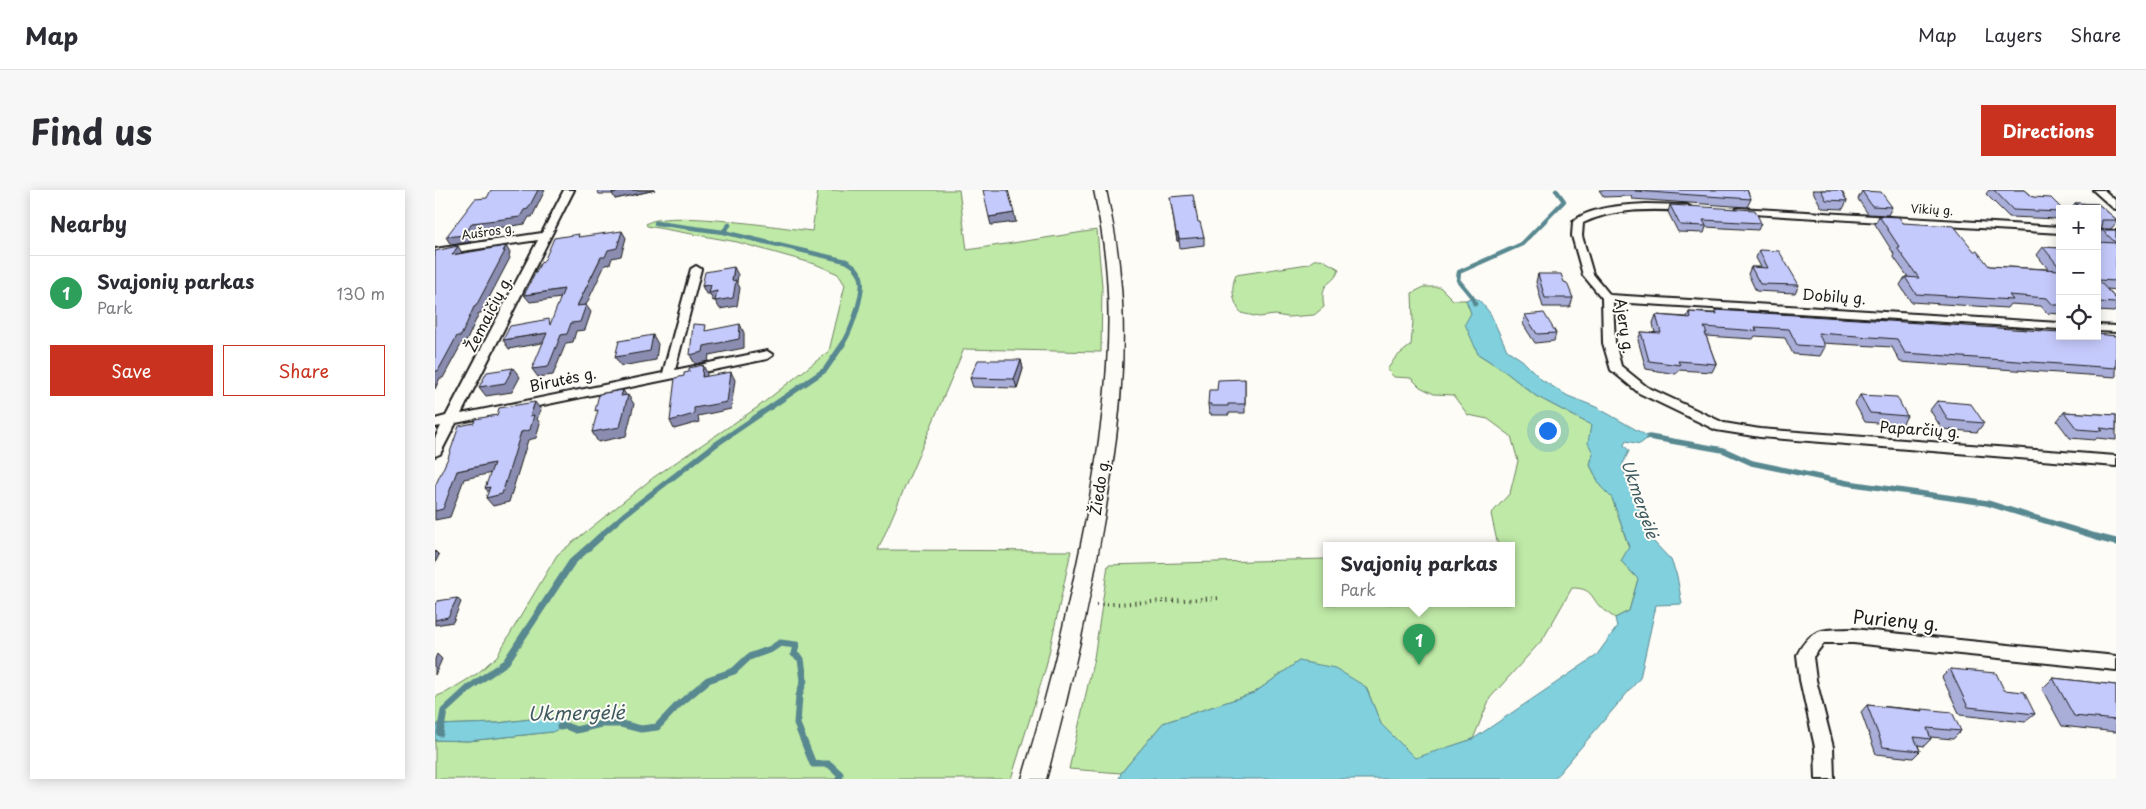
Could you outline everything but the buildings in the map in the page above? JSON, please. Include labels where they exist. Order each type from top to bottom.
[{"type":"street","name":"Žemaičių g.","points":[[435,451],[569,190]]},
{"type":"street","name":"Žiedo g.","points":[[1034,779],[1066,664],[1077,614],[1100,491],[1109,430],[1114,381],[1115,325],[1110,236],[1100,190]]},
{"type":"street","points":[[2098,190],[2116,206]]},
{"type":"street","name":"Ajerų g.","points":[[1688,208],[1665,207],[1591,215],[1578,222],[1577,236],[1588,274],[1607,298],[1609,344],[1615,367],[1643,390],[1721,427]]},
{"type":"street","name":"Vikių g.","points":[[1733,211],[2056,230]]},
{"type":"street","points":[[2101,233],[2116,234]]},
{"type":"street","name":"Aušros g.","points":[[435,252],[545,236]]},
{"type":"street","points":[[668,375],[696,269]]},
{"type":"street","name":"Dobilų g.","points":[[1607,298],[2056,326]]},
{"type":"street","points":[[2101,328],[2116,329]]},
{"type":"street","name":"Birutės g.","points":[[435,423],[767,354]]},
{"type":"street","name":"Paparčių g.","points":[[1721,427],[1770,434],[2116,462]]},
{"type":"street","name":"Purienų g.","points":[[1825,779],[1824,747],[1808,680],[1805,655],[1820,637],[1853,636],[2116,663]]},
{"type":"path","points":[[1107,604],[1220,598]]},
{"type":"green space","points":[[818,190],[959,190],[967,250],[1097,230],[1102,286],[1101,352],[964,349],[878,550],[1071,551],[1046,667],[1011,779],[435,779],[435,740],[468,741],[552,732],[563,719],[539,718],[498,723],[435,725],[435,697],[478,673],[497,656],[557,555],[654,477],[758,407],[829,351],[845,285],[838,274],[815,264],[737,242],[647,226],[646,224],[657,220],[676,218],[725,221],[812,231]]},
{"type":"green space","points":[[1321,259],[1339,269],[1323,292],[1324,307],[1314,315],[1259,317],[1241,313],[1238,309],[1234,300],[1233,290],[1236,275],[1308,264],[1314,260]]},
{"type":"green space","points":[[1424,287],[1440,287],[1453,300],[1466,300],[1471,313],[1478,354],[1503,370],[1536,396],[1591,425],[1590,434],[1593,453],[1590,465],[1601,487],[1612,498],[1629,548],[1621,561],[1638,579],[1629,611],[1615,618],[1598,605],[1588,591],[1572,588],[1543,639],[1490,698],[1473,739],[1415,759],[1381,724],[1366,687],[1299,661],[1254,693],[1163,723],[1121,773],[1069,769],[1094,658],[1108,565],[1323,559],[1323,607],[1515,607],[1515,542],[1497,542],[1491,514],[1510,493],[1518,461],[1511,436],[1488,419],[1468,415],[1453,395],[1434,394],[1420,387],[1411,378],[1394,377],[1387,370],[1395,358],[1411,345],[1413,321],[1412,293]]},
{"type":"water","points":[[1472,297],[1479,300],[1490,313],[1507,350],[1522,360],[1542,380],[1568,396],[1596,407],[1649,437],[1640,444],[1626,441],[1624,445],[1629,451],[1622,466],[1652,540],[1671,560],[1677,576],[1682,604],[1656,605],[1640,678],[1554,779],[1119,779],[1121,773],[1163,723],[1254,693],[1299,661],[1335,668],[1366,687],[1381,724],[1415,758],[1473,739],[1596,656],[1617,627],[1615,618],[1629,611],[1638,579],[1621,561],[1629,547],[1612,498],[1601,487],[1590,465],[1593,453],[1588,443],[1591,425],[1536,396],[1503,370],[1478,354],[1465,324],[1471,313],[1466,300]]},
{"type":"water","points":[[539,718],[563,719],[566,726],[552,732],[468,741],[435,740],[435,725],[498,723]]},
{"type":"waterway","name":"Ukmergėlė","points":[[1475,304],[1472,297],[1458,280],[1459,272],[1522,244],[1564,201],[1556,190]]},
{"type":"waterway","points":[[656,223],[723,232]]},
{"type":"waterway","points":[[723,232],[729,225]]},
{"type":"waterway","points":[[723,232],[846,261],[851,264],[860,275],[862,284],[853,322],[842,345]]},
{"type":"waterway","points":[[598,538],[624,515],[715,445],[825,370],[843,344]]},
{"type":"waterway","points":[[1649,437],[1723,450],[1752,463],[1847,483],[1987,503],[2101,538]]},
{"type":"waterway","points":[[440,733],[444,711],[469,688],[506,662],[572,562],[600,537]]},
{"type":"waterway","points":[[2096,537],[2116,542]]},
{"type":"waterway","name":"Ukmergėlė","points":[[560,727],[566,726],[576,730],[601,724],[621,724],[641,729],[657,727],[677,706],[708,680],[734,671],[749,657],[771,649],[780,643],[796,645],[794,654],[801,659],[804,680],[799,696],[797,724],[813,764],[829,764],[840,774],[839,779]]},
{"type":"place","name":"Svajonių parkas","points":[[1419,665]]}]
